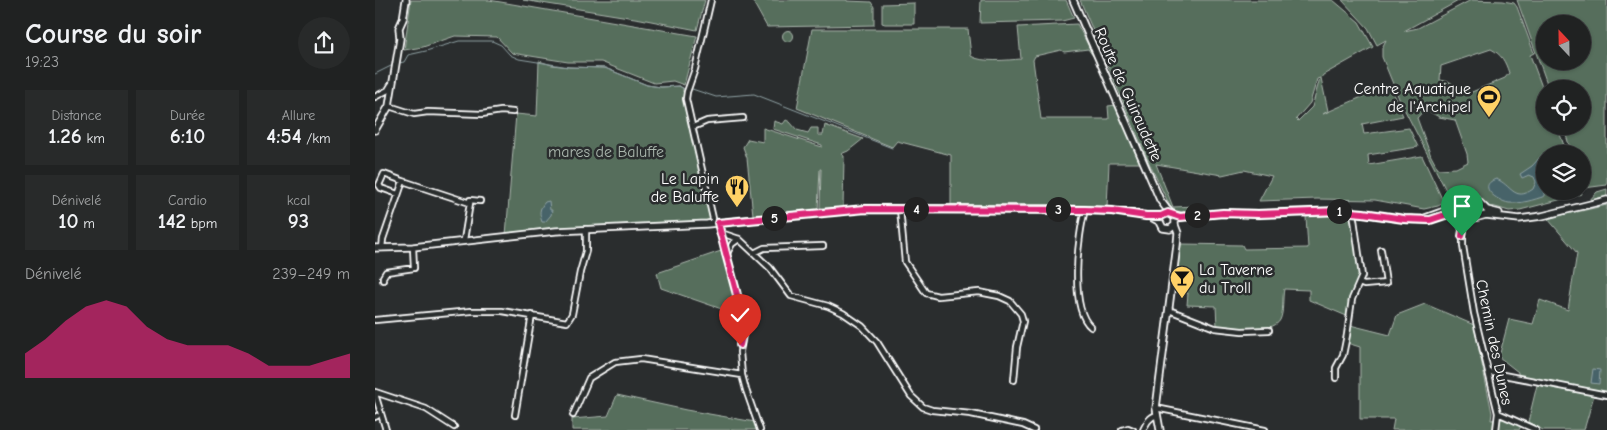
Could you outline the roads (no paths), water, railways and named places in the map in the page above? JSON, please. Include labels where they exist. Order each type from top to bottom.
[{"type":"street","points":[[375,130],[387,113],[389,106],[400,39],[399,28],[404,16],[406,0]]},
{"type":"street","points":[[711,0],[695,70],[686,99],[698,156],[741,310],[743,329],[740,352],[742,375],[760,430]]},
{"type":"street","name":"Route de Guiraudette","points":[[1073,0],[1160,200],[1173,215]]},
{"type":"street","points":[[375,97],[383,94],[391,87],[396,68]]},
{"type":"street","points":[[383,94],[389,100],[387,113]]},
{"type":"street","points":[[389,106],[414,114],[428,112],[482,114],[501,111],[513,112]]},
{"type":"street","points":[[693,126],[707,121],[743,118]]},
{"type":"street","points":[[398,194],[381,188],[379,185],[384,174],[470,203]]},
{"type":"street","points":[[383,248],[383,239],[403,181]]},
{"type":"street","points":[[1418,219],[1440,213],[1463,197],[1468,196],[1476,200],[1487,210],[1515,218]]},
{"type":"street","points":[[464,240],[470,200],[480,202]]},
{"type":"street","name":"Route de Guiraudette","points":[[1160,200],[1161,218]]},
{"type":"street","points":[[375,248],[585,229],[716,223],[865,209],[1085,210],[1112,211],[1161,218],[1173,215],[1189,216],[1223,213],[1353,212],[1404,219],[1430,220],[1448,214],[1459,216],[1463,219],[1486,215],[1528,219],[1607,200]]},
{"type":"street","points":[[1457,203],[1455,208],[1459,216]]},
{"type":"street","points":[[1463,230],[1479,208],[1479,203]]},
{"type":"street","points":[[900,208],[905,262],[926,293],[938,296],[979,292],[999,296],[1010,301],[1021,314],[1023,321],[1017,347],[1014,380]]},
{"type":"street","points":[[1085,210],[1078,246],[1077,266],[1080,308],[1091,327]]},
{"type":"street","points":[[1336,378],[1337,368],[1343,355],[1352,301],[1362,276],[1353,212]]},
{"type":"street","points":[[1160,430],[1156,408],[1177,240],[1173,215]]},
{"type":"street","points":[[1161,218],[1163,228],[1174,226],[1189,216]]},
{"type":"street","name":"Chemin des Dunes","points":[[1459,216],[1463,230],[1463,246],[1474,313],[1498,413],[1496,430]]},
{"type":"street","points":[[375,320],[471,311],[502,311],[533,315],[563,322],[570,319],[586,251],[585,229]]},
{"type":"street","points":[[721,233],[739,239],[770,268],[791,296],[828,306],[843,313],[867,331],[877,342],[911,396],[923,408],[971,414],[1023,425],[1034,430]]},
{"type":"street","points":[[726,255],[731,244],[739,239]]},
{"type":"street","points":[[383,280],[386,272],[414,268],[413,246]]},
{"type":"street","points":[[754,254],[764,248],[823,246]]},
{"type":"street","points":[[1359,283],[1365,285],[1385,283],[1381,250]]},
{"type":"street","points":[[1169,310],[1215,328],[1269,330]]},
{"type":"street","points":[[515,415],[533,315]]},
{"type":"street","points":[[573,416],[589,378],[615,362],[641,360],[742,375]]},
{"type":"street","points":[[1487,372],[1607,395]]},
{"type":"street","points":[[375,393],[426,409],[454,427]]},
{"type":"street","points":[[375,393],[386,430]]},
{"type":"street","points":[[1156,408],[1265,430]]},
{"type":"street","points":[[1498,413],[1536,430]]},
{"type":"street","points":[[1143,430],[1149,419],[1157,415]]},
{"type":"street","points":[[1122,430],[1128,428],[1133,430]]},
{"type":"water","points":[[1536,162],[1536,182],[1534,177],[1529,175],[1522,178],[1520,174]]},
{"type":"water","points":[[1496,179],[1517,193],[1527,193],[1533,189],[1536,182],[1536,198],[1509,203],[1494,196],[1488,189],[1488,185]]},
{"type":"water","points":[[549,201],[550,210],[552,210],[551,215],[545,222],[542,222],[541,209],[545,202]]},
{"type":"water","points":[[1593,369],[1600,370],[1599,384],[1591,383]]},
{"type":"waterway","points":[[399,63],[404,62],[408,55],[459,41],[492,41],[501,45],[510,55],[519,59],[569,67],[605,68],[647,85],[661,87],[679,86],[684,89]]},
{"type":"waterway","points":[[375,74],[393,65]]},
{"type":"waterway","points":[[692,89],[716,97],[754,94],[892,148]]},
{"type":"place","name":"Centre Aquatique de l'Archipel","points":[[1489,118]]},
{"type":"place","name":"Le Lapin de Baluffe","points":[[737,208]]},
{"type":"place","name":"La Taverne du Troll","points":[[1182,299]]},
{"type":"park label","name":"mares de Baluffe","points":[[606,151]]}]
